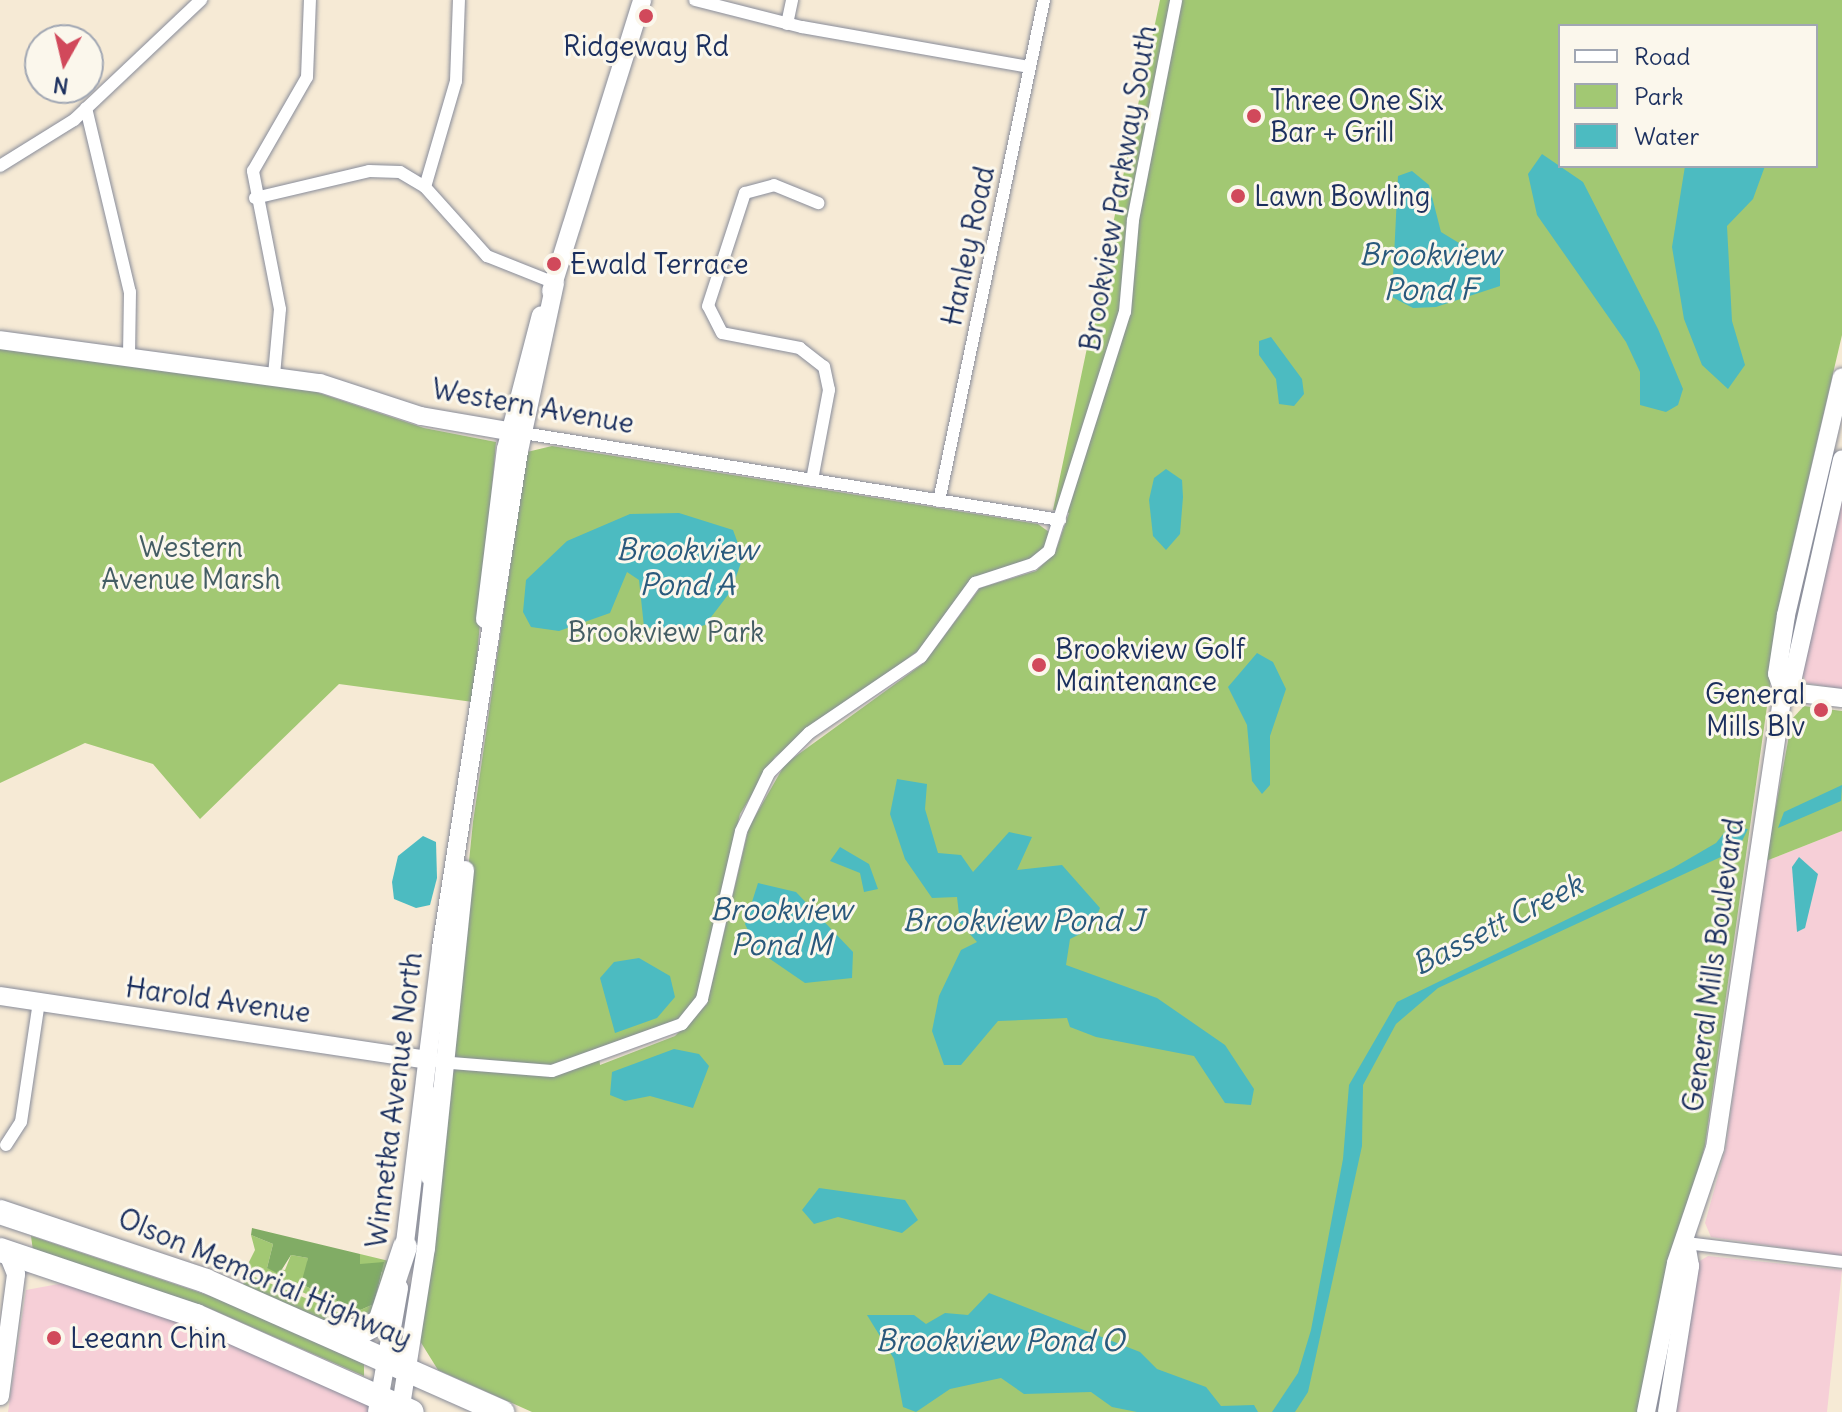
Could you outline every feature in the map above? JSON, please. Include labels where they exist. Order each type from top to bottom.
[{"type":"highway","name":"Olson Memorial Highway","points":[[7,1214],[152,1260],[318,1329],[502,1412]]},
{"type":"highway","points":[[318,1329],[355,1333],[380,1322],[405,1247]]},
{"type":"highway","points":[[2,1255],[182,1311],[394,1408]]},
{"type":"street","points":[[0,166],[86,108],[201,0]]},
{"type":"street","points":[[274,375],[280,309],[255,198],[256,157],[307,77],[310,0]]},
{"type":"street","points":[[425,187],[456,81],[459,0]]},
{"type":"street","name":"Winnetka Avenue North","points":[[394,1408],[405,1247],[436,1061],[516,432],[555,283],[642,0]]},
{"type":"street","points":[[695,0],[787,24],[1029,67]]},
{"type":"street","points":[[787,24],[792,0]]},
{"type":"street","name":"Hanley Road","points":[[939,501],[1044,0]]},
{"type":"street","name":"Brookview Parkway South","points":[[436,1061],[552,1071],[682,1024],[702,999],[741,831],[769,773],[809,733],[921,657],[975,583],[1045,556],[1060,520],[1125,312],[1133,220],[1176,0]]},
{"type":"street","points":[[86,108],[130,292],[129,355]]},
{"type":"street","points":[[255,198],[377,170],[425,187],[479,250],[555,283]]},
{"type":"street","points":[[812,480],[829,390],[824,367],[800,348],[722,333],[708,306],[745,193],[774,185],[818,203]]},
{"type":"street","name":"Western Avenue","points":[[0,340],[274,375],[357,391],[435,420],[1060,520]]},
{"type":"street","name":"General Mills Boulevard","points":[[1783,691],[1777,674],[1790,589],[1842,377]]},
{"type":"street","name":"General Mills Boulevard","points":[[1646,1412],[1671,1280],[1686,1243],[1715,1148],[1783,691],[1793,677],[1842,459]]},
{"type":"street","points":[[1783,691],[1842,698]]},
{"type":"street","name":"Harold Avenue","points":[[0,996],[436,1061]]},
{"type":"street","points":[[6,1145],[21,1122],[39,1002]]},
{"type":"street","name":"Winnetka Avenue North","points":[[398,1366],[431,1200],[436,1061]]},
{"type":"street","points":[[0,1396],[16,1274],[2,1255],[7,1214]]},
{"type":"street","points":[[1686,1243],[1842,1262]]},
{"type":"street","name":"General Mills Boulevard","points":[[1667,1412],[1690,1266],[1686,1243]]},
{"type":"shaded area","points":[[1842,491],[1842,689],[1807,683],[1801,672]]},
{"type":"shaded area","points":[[1842,831],[1842,1256],[1711,1237],[1705,1223],[1726,1147],[1766,861]]},
{"type":"shaded area","points":[[1708,1256],[1842,1270],[1827,1412],[1673,1412],[1698,1262]]},
{"type":"shaded area","points":[[75,1281],[169,1314],[393,1412],[8,1412],[26,1290]]},
{"type":"green space","name":"Brookview Park","points":[[1160,0],[1842,0],[1842,335],[1785,579],[1705,1145],[1640,1412],[532,1412],[438,1370],[420,1341],[473,822],[527,452],[552,446],[1038,524],[1049,532],[1045,548],[1030,560],[970,580],[919,650],[775,757],[740,814],[697,997],[679,1020],[599,1053],[600,1065],[675,1036],[707,1004],[749,827],[785,764],[924,663],[980,588],[1036,571],[1055,553],[1069,513],[1053,510]]},
{"type":"green space","name":"Western Avenue Marsh","points":[[0,348],[295,385],[424,428],[496,442],[473,702],[339,684],[200,819],[153,764],[85,743],[0,783]]},
{"type":"green space","points":[[1804,706],[1842,711],[1842,831],[1766,861],[1792,719]]},
{"type":"green space","points":[[252,1228],[360,1254],[360,1264],[384,1262],[374,1304],[358,1311],[301,1284],[308,1258],[291,1255],[279,1274],[267,1268],[273,1244],[251,1235]]},
{"type":"green space","points":[[251,1235],[273,1244],[267,1268],[285,1270],[291,1255],[308,1258],[305,1286],[358,1311],[374,1304],[382,1272],[360,1264],[360,1254],[389,1261],[384,1301],[365,1319],[246,1268],[255,1250]]},
{"type":"green space","points":[[31,1236],[228,1302],[364,1364],[364,1376],[204,1306],[33,1251]]},
{"type":"green space","points":[[245,1273],[363,1323],[340,1327],[243,1286]]},
{"type":"water","points":[[1542,154],[1558,168],[1583,182],[1658,329],[1683,389],[1678,405],[1666,412],[1640,405],[1640,372],[1626,342],[1537,215],[1528,174]]},
{"type":"water","points":[[1685,168],[1764,168],[1753,199],[1727,226],[1732,321],[1745,365],[1728,389],[1702,365],[1684,319],[1672,247]]},
{"type":"water","name":"Brookview Pond F","points":[[1412,171],[1429,185],[1441,232],[1500,268],[1500,286],[1436,307],[1413,308],[1392,297],[1398,176]]},
{"type":"water","points":[[1271,337],[1302,379],[1304,394],[1294,406],[1279,404],[1276,379],[1259,355],[1259,341]]},
{"type":"water","points":[[1166,469],[1182,480],[1183,497],[1180,534],[1166,550],[1153,536],[1149,500],[1154,478]]},
{"type":"water","name":"Brookview Pond A","points":[[679,513],[733,530],[743,557],[731,591],[705,625],[680,632],[644,627],[639,580],[627,572],[610,613],[559,631],[531,627],[523,612],[526,580],[567,541],[630,514]]},
{"type":"water","points":[[1257,653],[1273,662],[1286,689],[1270,736],[1270,785],[1262,794],[1252,781],[1247,725],[1228,687]]},
{"type":"water","name":"Brookview Pond J","points":[[897,779],[927,784],[925,809],[938,853],[961,855],[973,872],[1009,832],[1032,837],[1017,870],[1062,865],[1100,908],[1092,928],[1070,939],[1066,965],[1157,998],[1225,1045],[1254,1089],[1251,1105],[1225,1103],[1194,1056],[1096,1037],[1070,1027],[1067,1018],[998,1021],[961,1065],[944,1065],[932,1031],[939,996],[961,950],[977,942],[960,923],[957,897],[932,898],[905,859],[890,814]]},
{"type":"water","points":[[1842,785],[1841,801],[1778,828],[1784,812]]},
{"type":"water","points":[[1729,827],[1748,829],[1738,849],[1438,988],[1396,1024],[1363,1085],[1362,1146],[1308,1392],[1295,1412],[1272,1412],[1298,1373],[1311,1330],[1343,1159],[1349,1085],[1397,1002],[1673,868],[1716,843]]},
{"type":"water","points":[[423,836],[436,842],[437,878],[430,905],[416,908],[394,899],[392,882],[398,856]]},
{"type":"water","points":[[840,847],[869,864],[878,889],[864,892],[860,873],[830,861]]},
{"type":"water","points":[[1799,857],[1818,874],[1805,928],[1797,932],[1792,867]]},
{"type":"water","name":"Brookview Pond M","points":[[758,883],[796,892],[853,952],[852,978],[805,983],[757,950],[745,924]]},
{"type":"water","points":[[639,958],[670,976],[675,997],[657,1018],[615,1033],[600,978],[614,962]]},
{"type":"water","points":[[674,1049],[699,1054],[709,1066],[693,1108],[650,1096],[625,1101],[610,1095],[612,1072]]},
{"type":"water","points":[[819,1188],[905,1200],[918,1220],[902,1233],[838,1217],[814,1224],[802,1210]]},
{"type":"water","name":"Brookview Pond O","points":[[989,1293],[1140,1352],[1157,1369],[1206,1387],[1221,1406],[1254,1405],[1258,1412],[1137,1412],[1112,1407],[1091,1392],[1024,1394],[1001,1378],[950,1389],[916,1412],[903,1407],[894,1359],[867,1315],[914,1315],[926,1324],[945,1313],[968,1315]]},
{"type":"place","name":"Ridgeway Rd","points":[[646,16]]},
{"type":"place","name":"Three One Six Bar + Grill","points":[[1254,116]]},
{"type":"place","name":"Lawn Bowling","points":[[1238,196]]},
{"type":"place","name":"Ewald Terrace","points":[[554,264]]},
{"type":"place","name":"Brookview Golf Maintenance","points":[[1039,665]]},
{"type":"place","name":"General Mills Blv","points":[[1821,710]]},
{"type":"place","name":"Leeann Chin","points":[[54,1338]]},
{"type":"water label","name":"Bassett Creek","points":[[1497,924]]}]
